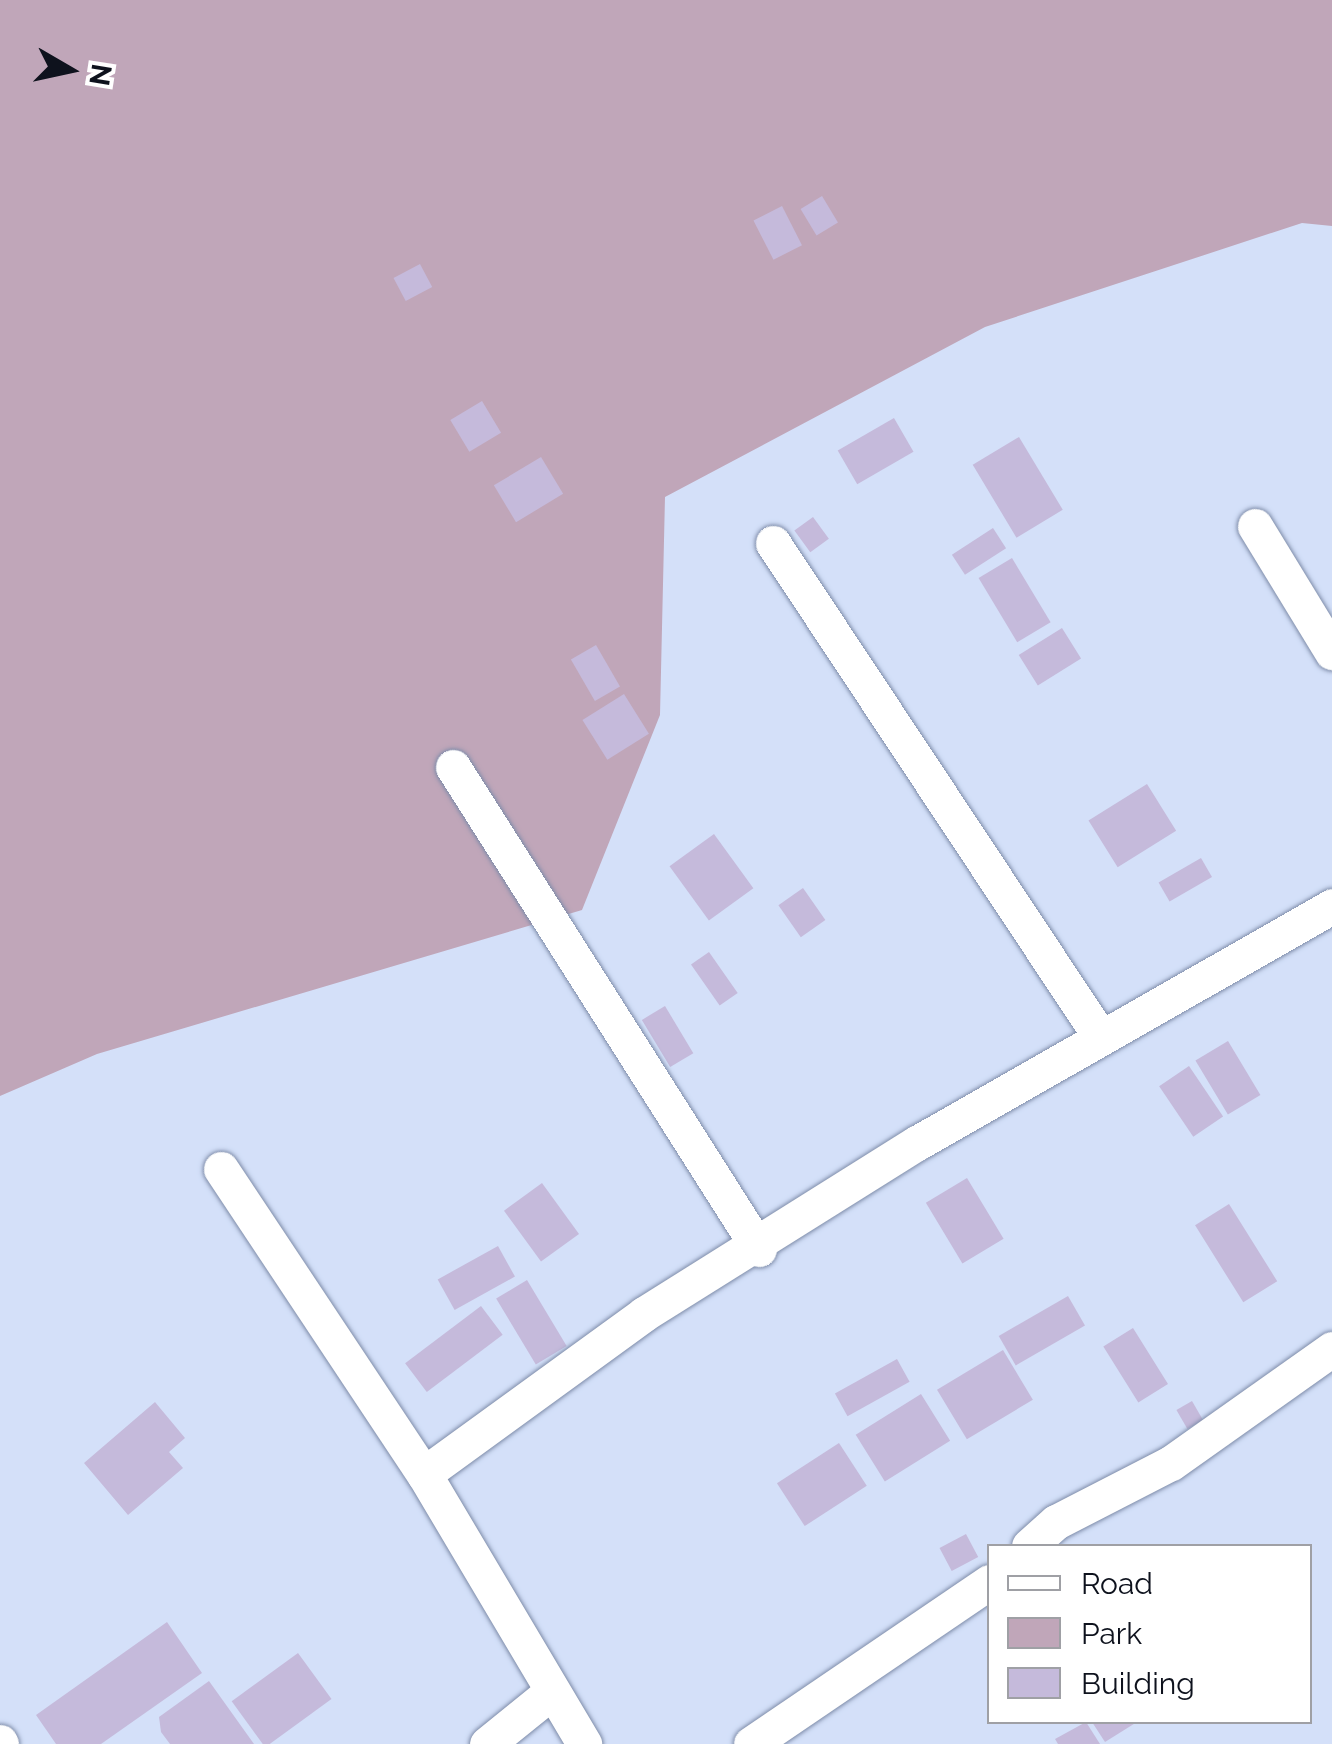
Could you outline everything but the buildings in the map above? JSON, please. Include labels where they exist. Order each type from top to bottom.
[{"type":"street","points":[[1255,526],[1332,652]]},
{"type":"street","points":[[773,543],[1097,1032]]},
{"type":"street","points":[[453,767],[759,1249]]},
{"type":"street","points":[[424,1474],[644,1314],[759,1249],[1097,1032],[1190,993],[1332,906]]},
{"type":"street","points":[[221,1169],[424,1474],[550,1693],[584,1744]]},
{"type":"street","points":[[1031,1544],[1056,1522],[1170,1463],[1332,1349]]},
{"type":"street","points":[[751,1744],[987,1584]]},
{"type":"street","points":[[488,1744],[550,1693]]},
{"type":"green space","points":[[0,0],[1332,0],[1332,226],[1302,223],[985,327],[665,497],[660,715],[582,910],[97,1054],[0,1096]]}]
